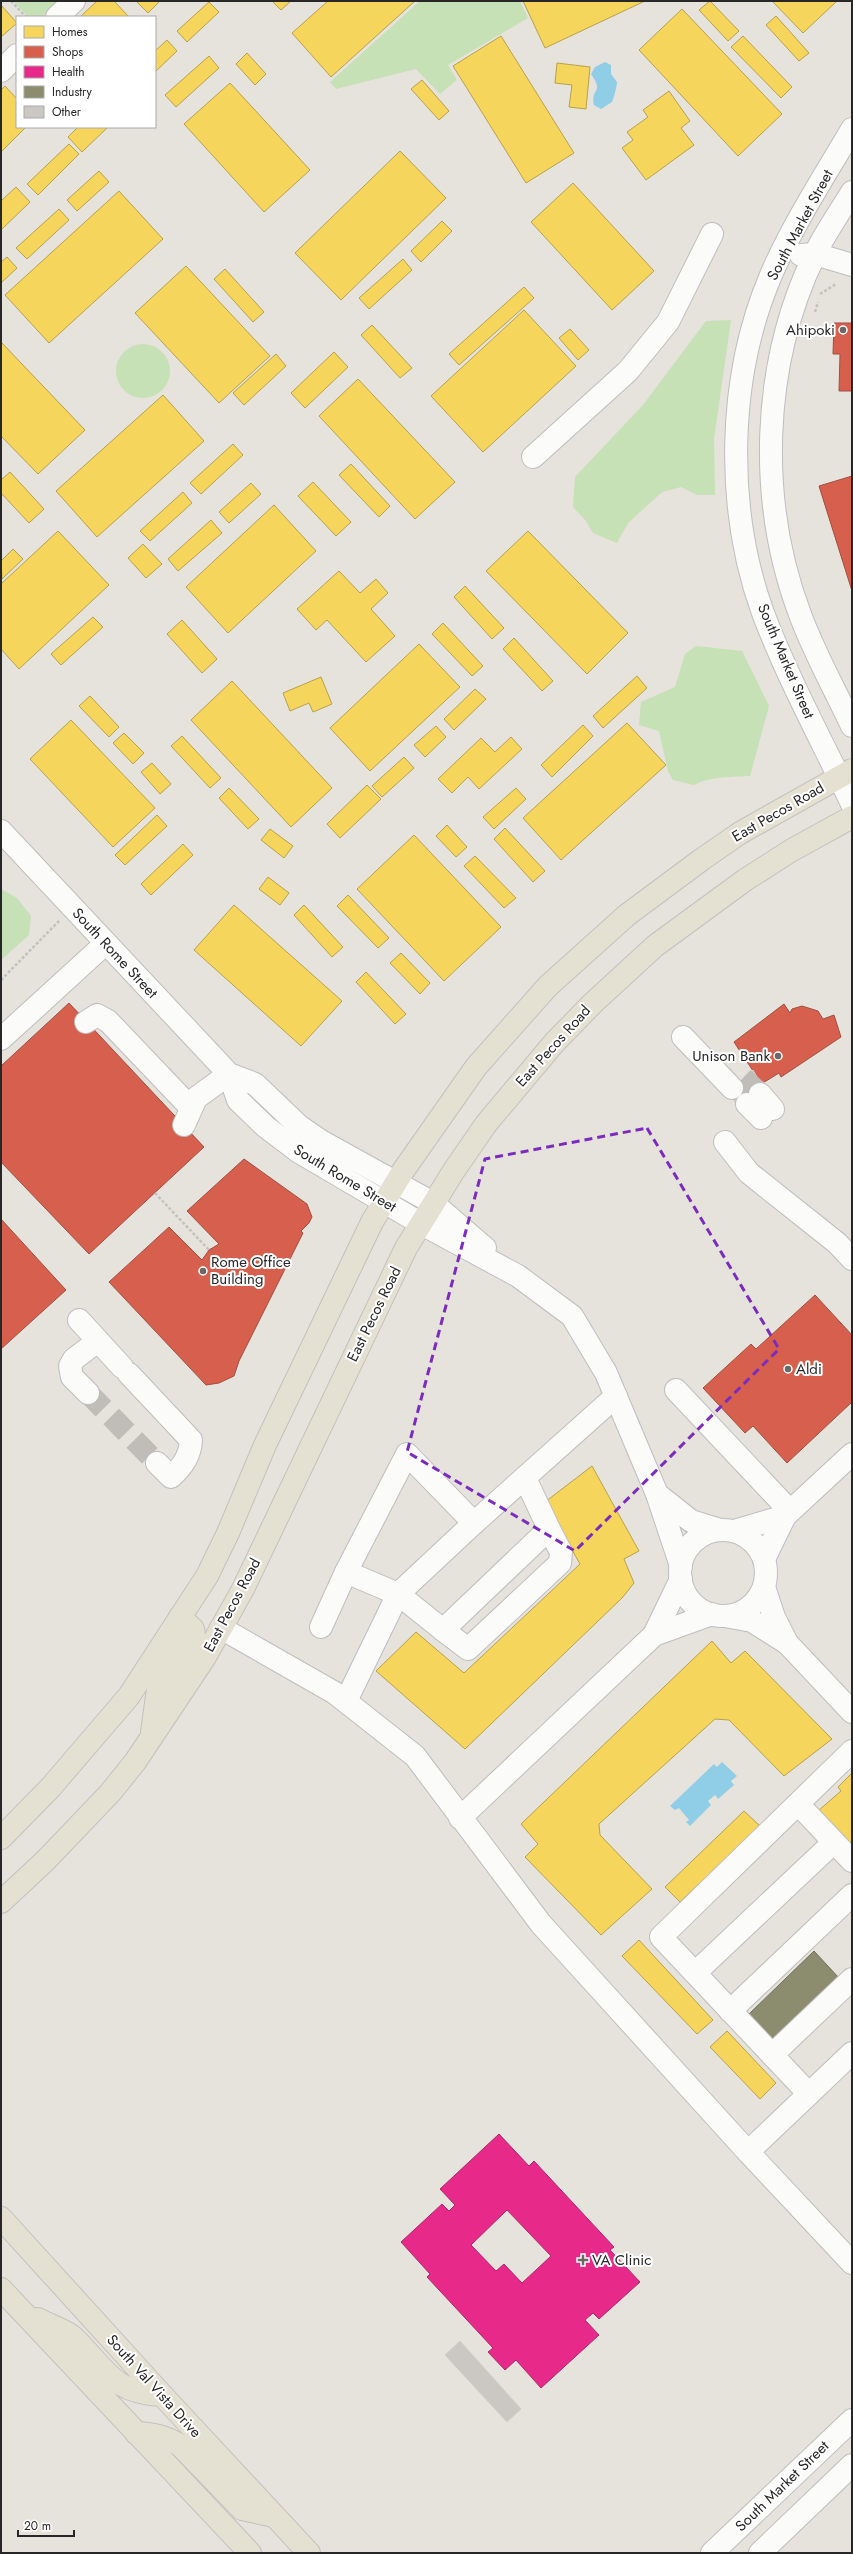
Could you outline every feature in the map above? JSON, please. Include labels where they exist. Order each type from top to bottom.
[{"type":"main road","name":"East Pecos Road","points":[[1,1838],[50,1787],[129,1696],[206,1576],[228,1533],[265,1445],[383,1202],[476,1067],[548,986],[627,915],[701,860],[780,810],[846,774]]},
{"type":"main road","name":"East Pecos Road","points":[[1,1902],[99,1805],[135,1762],[151,1740],[221,1628],[243,1589],[321,1423],[406,1248],[432,1203],[486,1124],[554,1043],[632,966],[673,932],[745,880],[792,850],[852,817]]},
{"type":"main road","points":[[151,1740],[158,1689],[194,1635],[193,1629],[180,1617]]},
{"type":"main road","name":"South Val Vista Drive","points":[[1,2218],[162,2395],[309,2553]]},
{"type":"main road","points":[[1,2289],[250,2553]]},
{"type":"main road","points":[[24,2312],[72,2336],[119,2385],[137,2393],[162,2395]]},
{"type":"main road","points":[[136,2433],[161,2435],[172,2440],[181,2446],[242,2509],[274,2516]]},
{"type":"street","points":[[58,16],[74,1]]},
{"type":"street","points":[[1,70],[16,56]]},
{"type":"street","name":"South Market Street","points":[[852,130],[807,205],[780,256],[759,310],[741,392],[737,434],[739,501],[752,573],[763,613],[798,693],[846,774],[852,804]]},
{"type":"street","name":"South Market Street","points":[[852,192],[815,254],[797,301],[779,365],[772,416],[772,497],[777,535],[801,617],[852,726]]},
{"type":"street","points":[[533,457],[628,371],[668,322],[712,234]]},
{"type":"street","points":[[780,256],[815,254],[852,265]]},
{"type":"street","name":"South Rome Street","points":[[1,831],[229,1074],[238,1100],[266,1127],[331,1172],[420,1223],[518,1276]]},
{"type":"street","points":[[1,1039],[106,943]]},
{"type":"street","points":[[86,1022],[97,1015],[108,1021],[188,1117],[196,1098],[229,1074]]},
{"type":"street","points":[[689,1032],[738,1083]]},
{"type":"street","name":"South Rome Street","points":[[229,1074],[255,1084],[299,1126],[321,1141],[432,1203],[518,1276]]},
{"type":"street","points":[[726,1142],[749,1173],[837,1243],[852,1259]]},
{"type":"street","points":[[518,1276],[572,1316],[602,1364],[657,1494],[691,1601],[718,1615],[752,1621],[787,1642],[852,1712]]},
{"type":"street","points":[[79,1320],[191,1440],[190,1452],[181,1468],[171,1478],[158,1463]]},
{"type":"street","points":[[88,1393],[72,1377],[70,1366],[79,1355],[98,1341]]},
{"type":"street","points":[[676,1390],[787,1513]]},
{"type":"street","points":[[346,1701],[398,1594],[474,1523],[616,1396]]},
{"type":"street","points":[[321,1627],[346,1572],[407,1454],[474,1523]]},
{"type":"street","points":[[764,1559],[787,1513],[852,1454]]},
{"type":"street","points":[[346,1572],[398,1594],[468,1649],[560,1563],[561,1552],[525,1478]]},
{"type":"street","points":[[654,1635],[718,1615],[748,1608],[757,1600],[764,1587],[767,1573],[764,1559],[758,1546],[747,1537],[727,1530],[691,1521],[657,1494]]},
{"type":"street","points":[[460,1818],[654,1635],[681,1573],[685,1553],[694,1541],[706,1533],[727,1530],[787,1513]]},
{"type":"street","points":[[443,1630],[549,1529]]},
{"type":"street","points":[[764,1587],[774,1616],[787,1642]]},
{"type":"street","points":[[221,1628],[335,1693],[415,1756],[541,1924],[748,2152],[852,2263]]},
{"type":"street","points":[[809,2094],[661,1936],[852,1751]]},
{"type":"street","points":[[798,1804],[852,1861]]},
{"type":"street","points":[[695,1973],[834,1842]]},
{"type":"street","points":[[730,2011],[852,1895]]},
{"type":"street","points":[[772,2055],[852,1979]]},
{"type":"street","points":[[748,2152],[852,2054]]},
{"type":"street","name":"South Market Street","points":[[712,2553],[852,2420]]},
{"type":"street","points":[[760,2553],[852,2465]]},
{"type":"path","points":[[11,1],[25,16]]},
{"type":"path","points":[[813,319],[818,304],[816,297],[836,284]]},
{"type":"path","points":[[1,980],[60,920]]},
{"type":"path","points":[[155,1193],[209,1250]]},
{"type":"highlighted area","points":[[647,1128],[779,1349],[575,1551],[407,1452],[485,1159]]},
{"type":"green space","points":[[13,1],[59,1],[43,16],[27,16]]},
{"type":"green space","points":[[420,1],[520,1],[528,18],[448,65],[457,80],[440,94],[416,69],[336,89],[330,82]]},
{"type":"green space","points":[[731,320],[714,439],[715,495],[697,495],[681,487],[662,492],[628,523],[617,543],[593,533],[586,521],[573,507],[575,477],[643,405],[706,321]]},
{"type":"green space","points":[[143,344],[153,346],[162,352],[168,361],[170,371],[168,381],[162,390],[153,396],[143,398],[133,396],[124,390],[118,381],[116,371],[118,361],[124,352],[133,346]]},
{"type":"green space","points":[[696,646],[742,651],[769,706],[750,776],[714,778],[694,785],[673,780],[668,771],[659,731],[639,725],[641,702],[675,687],[685,654]]},
{"type":"green space","points":[[1,889],[17,898],[31,916],[29,935],[1,960]]},
{"type":"water","points":[[605,62],[611,65],[611,74],[617,84],[612,102],[601,109],[594,105],[593,99],[597,85],[591,74],[595,67]]},
{"type":"water","points":[[722,1762],[737,1776],[731,1781],[734,1785],[718,1799],[715,1795],[708,1801],[711,1805],[690,1826],[686,1822],[689,1820],[679,1808],[675,1810],[670,1806],[714,1764],[717,1767]]},
{"type":"building: Homes","points":[[97,1],[114,1],[128,16],[81,16]]},
{"type":"building: Homes","points":[[136,1],[160,1],[148,13]]},
{"type":"building: Homes","points":[[272,1],[291,1],[281,10]]},
{"type":"building: Homes","points":[[328,1],[415,1],[331,77],[292,33]]},
{"type":"building: Homes","points":[[523,1],[645,1],[545,48]]},
{"type":"building: Homes","points":[[710,1],[739,31],[728,41],[699,10]]},
{"type":"building: Homes","points":[[772,1],[837,1],[803,33]]},
{"type":"building: Homes","points":[[209,2],[219,12],[187,42],[177,31]]},
{"type":"building: Homes","points":[[1,5],[16,22],[16,24],[1,37]]},
{"type":"building: Homes","points":[[682,9],[782,114],[738,156],[639,50]]},
{"type":"building: Homes","points":[[776,16],[809,53],[799,61],[766,25]]},
{"type":"building: Homes","points":[[501,36],[574,153],[526,183],[453,66]]},
{"type":"building: Homes","points":[[743,36],[792,87],[781,98],[731,47]]},
{"type":"building: Homes","points":[[167,40],[177,51],[156,71],[156,50]]},
{"type":"building: Homes","points":[[247,53],[266,74],[255,85],[236,64]]},
{"type":"building: Homes","points":[[209,56],[219,68],[176,107],[165,95]]},
{"type":"building: Homes","points":[[557,63],[590,67],[586,109],[569,107],[572,85],[555,83]]},
{"type":"building: Homes","points":[[422,80],[449,111],[439,120],[411,89]]},
{"type":"building: Homes","points":[[230,83],[310,170],[264,212],[184,124]]},
{"type":"building: Homes","points":[[5,86],[16,98],[16,128],[25,128],[1,152],[1,90]]},
{"type":"building: Homes","points":[[669,91],[690,121],[681,128],[694,145],[646,180],[622,148],[633,140],[627,132],[648,117],[643,110]]},
{"type":"building: Homes","points":[[77,128],[107,128],[82,152],[68,137]]},
{"type":"building: Homes","points":[[69,144],[79,154],[38,195],[27,184]]},
{"type":"building: Homes","points":[[400,151],[446,198],[341,300],[295,253]]},
{"type":"building: Homes","points":[[99,171],[109,182],[77,211],[67,200]]},
{"type":"building: Homes","points":[[573,183],[654,271],[612,310],[531,222]]},
{"type":"building: Homes","points":[[16,187],[30,202],[1,230],[1,201]]},
{"type":"building: Homes","points":[[119,191],[163,239],[49,343],[5,295]]},
{"type":"building: Homes","points":[[59,209],[69,220],[27,259],[16,248]]},
{"type":"building: Homes","points":[[442,221],[452,231],[421,262],[411,251]]},
{"type":"building: Homes","points":[[7,257],[17,268],[1,283],[1,262]]},
{"type":"building: Homes","points":[[403,259],[412,270],[369,309],[359,298]]},
{"type":"building: Homes","points":[[186,266],[270,356],[219,403],[135,313]]},
{"type":"building: Homes","points":[[225,269],[264,312],[253,322],[214,279]]},
{"type":"building: Homes","points":[[524,287],[534,298],[459,365],[449,354]]},
{"type":"building: Homes","points":[[524,310],[576,366],[483,452],[431,396]]},
{"type":"building: Homes","points":[[372,325],[412,368],[400,378],[361,335]]},
{"type":"building: Homes","points":[[570,329],[589,350],[578,360],[559,338]]},
{"type":"building: Homes","points":[[1,342],[85,430],[38,474],[1,436]]},
{"type":"building: Homes","points":[[334,352],[348,367],[305,408],[291,393]]},
{"type":"building: Homes","points":[[276,354],[286,366],[244,405],[233,393]]},
{"type":"building: Homes","points":[[358,379],[455,482],[415,519],[319,416]]},
{"type":"building: Homes","points":[[163,395],[204,441],[97,537],[56,491]]},
{"type":"building: Homes","points":[[233,444],[243,455],[201,494],[190,483]]},
{"type":"building: Homes","points":[[351,464],[390,506],[379,517],[339,475]]},
{"type":"building: Homes","points":[[10,472],[44,509],[29,523],[1,493],[1,480]]},
{"type":"building: Homes","points":[[313,482],[351,522],[336,536],[298,496]]},
{"type":"building: Homes","points":[[251,483],[261,494],[229,523],[219,512]]},
{"type":"building: Homes","points":[[183,492],[192,503],[150,541],[140,531]]},
{"type":"building: Homes","points":[[274,505],[316,551],[228,633],[186,587]]},
{"type":"building: Homes","points":[[211,520],[222,533],[178,571],[168,559]]},
{"type":"building: Homes","points":[[58,531],[109,585],[19,669],[1,649],[1,584]]},
{"type":"building: Homes","points":[[528,531],[628,633],[587,674],[486,571]]},
{"type":"building: Homes","points":[[143,544],[162,564],[146,578],[128,558]]},
{"type":"building: Homes","points":[[13,549],[23,559],[2,579],[1,561]]},
{"type":"building: Homes","points":[[339,571],[360,593],[376,579],[388,593],[371,609],[395,636],[366,662],[327,620],[316,630],[297,609]]},
{"type":"building: Homes","points":[[465,586],[504,628],[492,639],[454,597]]},
{"type":"building: Homes","points":[[93,617],[103,627],[61,665],[51,654]]},
{"type":"building: Homes","points":[[182,620],[217,659],[202,673],[167,634]]},
{"type":"building: Homes","points":[[443,623],[483,666],[472,676],[432,634]]},
{"type":"building: Homes","points":[[514,638],[553,681],[542,691],[503,649]]},
{"type":"building: Homes","points":[[419,644],[460,687],[370,771],[330,728]]},
{"type":"building: Homes","points":[[637,676],[647,688],[603,728],[593,716]]},
{"type":"building: Homes","points":[[321,677],[332,704],[313,712],[309,703],[290,711],[283,693]]},
{"type":"building: Homes","points":[[232,681],[332,788],[291,827],[191,720]]},
{"type":"building: Homes","points":[[475,689],[486,699],[454,730],[444,719]]},
{"type":"building: Homes","points":[[90,696],[119,727],[109,737],[79,706]]},
{"type":"building: Homes","points":[[71,720],[155,808],[113,847],[30,759]]},
{"type":"building: Homes","points":[[627,723],[666,765],[561,860],[523,818]]},
{"type":"building: Homes","points":[[583,725],[593,736],[552,777],[541,765]]},
{"type":"building: Homes","points":[[436,726],[446,737],[425,757],[414,745]]},
{"type":"building: Homes","points":[[124,733],[144,753],[133,764],[113,743]]},
{"type":"building: Homes","points":[[182,736],[221,778],[210,788],[171,746]]},
{"type":"building: Homes","points":[[511,737],[522,749],[479,789],[468,777],[452,793],[438,779],[481,738],[495,752]]},
{"type":"building: Homes","points":[[404,757],[414,768],[382,797],[372,786]]},
{"type":"building: Homes","points":[[152,763],[171,784],[160,794],[141,772]]},
{"type":"building: Homes","points":[[367,785],[381,799],[340,838],[327,824]]},
{"type":"building: Homes","points":[[229,788],[259,819],[248,829],[219,798]]},
{"type":"building: Homes","points":[[516,788],[526,799],[494,829],[483,817]]},
{"type":"building: Homes","points":[[157,815],[167,826],[125,865],[115,855]]},
{"type":"building: Homes","points":[[447,825],[467,847],[456,857],[436,836]]},
{"type":"building: Homes","points":[[505,828],[545,871],[533,882],[494,839]]},
{"type":"building: Homes","points":[[270,829],[293,846],[284,858],[261,840]]},
{"type":"building: Homes","points":[[414,835],[501,927],[444,981],[357,889]]},
{"type":"building: Homes","points":[[183,844],[193,855],[151,895],[141,884]]},
{"type":"building: Homes","points":[[475,856],[516,898],[504,908],[464,866]]},
{"type":"building: Homes","points":[[268,877],[289,893],[280,905],[259,889]]},
{"type":"building: Homes","points":[[348,895],[389,938],[378,948],[337,906]]},
{"type":"building: Homes","points":[[234,905],[342,1001],[301,1046],[194,950]]},
{"type":"building: Homes","points":[[304,905],[343,947],[332,957],[294,915]]},
{"type":"building: Homes","points":[[401,953],[430,983],[420,994],[390,963]]},
{"type":"building: Homes","points":[[366,972],[406,1014],[395,1024],[356,982]]},
{"type":"building: Homes","points":[[592,1466],[639,1551],[624,1559],[634,1583],[622,1598],[465,1749],[376,1671],[416,1632],[464,1673],[580,1564],[545,1502]]},
{"type":"building: Homes","points":[[712,1641],[731,1663],[745,1651],[832,1739],[784,1776],[729,1720],[715,1719],[599,1824],[600,1835],[652,1889],[601,1935],[525,1857],[538,1844],[521,1824]]},
{"type":"building: Homes","points":[[852,1773],[852,1847],[818,1811],[841,1791],[838,1787]]},
{"type":"building: Homes","points":[[744,1811],[760,1826],[680,1902],[665,1887]]},
{"type":"building: Homes","points":[[639,1940],[713,2020],[697,2034],[622,1956]]},
{"type":"building: Homes","points":[[727,2031],[776,2083],[760,2099],[710,2047]]},
{"type":"building: Shops","points":[[834,323],[852,323],[852,391],[839,391],[840,354],[833,354]]},
{"type":"building: Shops","points":[[852,476],[852,591],[819,486]]},
{"type":"building: Shops","points":[[69,1003],[204,1147],[89,1254],[1,1162],[1,1066]]},
{"type":"building: Shops","name":"Unison Bank","points":[[784,1004],[790,1013],[792,1009],[802,1006],[818,1011],[823,1019],[834,1015],[841,1037],[781,1077],[779,1073],[758,1086],[753,1082],[757,1077],[734,1042]]},
{"type":"building: Shops","name":"Rome Office Building","points":[[244,1159],[307,1204],[312,1217],[309,1223],[301,1231],[303,1233],[239,1361],[234,1376],[219,1383],[206,1385],[109,1282],[169,1227],[202,1260],[209,1250],[219,1244],[187,1211]]},
{"type":"building: Shops","points":[[1,1219],[66,1290],[1,1349]]},
{"type":"building: Shops","name":"Aldi","points":[[815,1295],[852,1335],[852,1402],[787,1463],[753,1426],[745,1433],[703,1388],[751,1344],[756,1349]]},
{"type":"building: Health","name":"VA Clinic","points":[[499,2134],[529,2166],[534,2161],[614,2247],[610,2250],[640,2282],[599,2319],[593,2313],[585,2320],[599,2335],[541,2388],[516,2360],[505,2370],[488,2352],[493,2348],[427,2277],[430,2274],[401,2242],[442,2204],[449,2211],[455,2205],[440,2189]],"holes":[[[507,2210],[551,2256],[522,2283],[504,2264],[496,2271],[471,2245]]]},
{"type":"building: Industry","points":[[814,1951],[839,1978],[772,2042],[749,2014]]},
{"type":"building: Other","points":[[753,1070],[757,1077],[753,1082],[758,1086],[764,1082],[769,1088],[741,1108],[727,1093]]},
{"type":"building: Other","points":[[460,2341],[521,2409],[507,2422],[445,2355]]},
{"type":"tunnel","points":[[743,1078],[760,1094]]},
{"type":"tunnel","points":[[88,1393],[157,1463]]},
{"type":"place","name":"Ahipoki","points":[[843,330]]},
{"type":"place","name":"Unison Bank","points":[[778,1056]]},
{"type":"place","name":"Rome Office Building","points":[[203,1271]]},
{"type":"place","name":"Aldi","points":[[788,1369]]},
{"type":"place","name":"VA Clinic","points":[[583,2260]]}]
